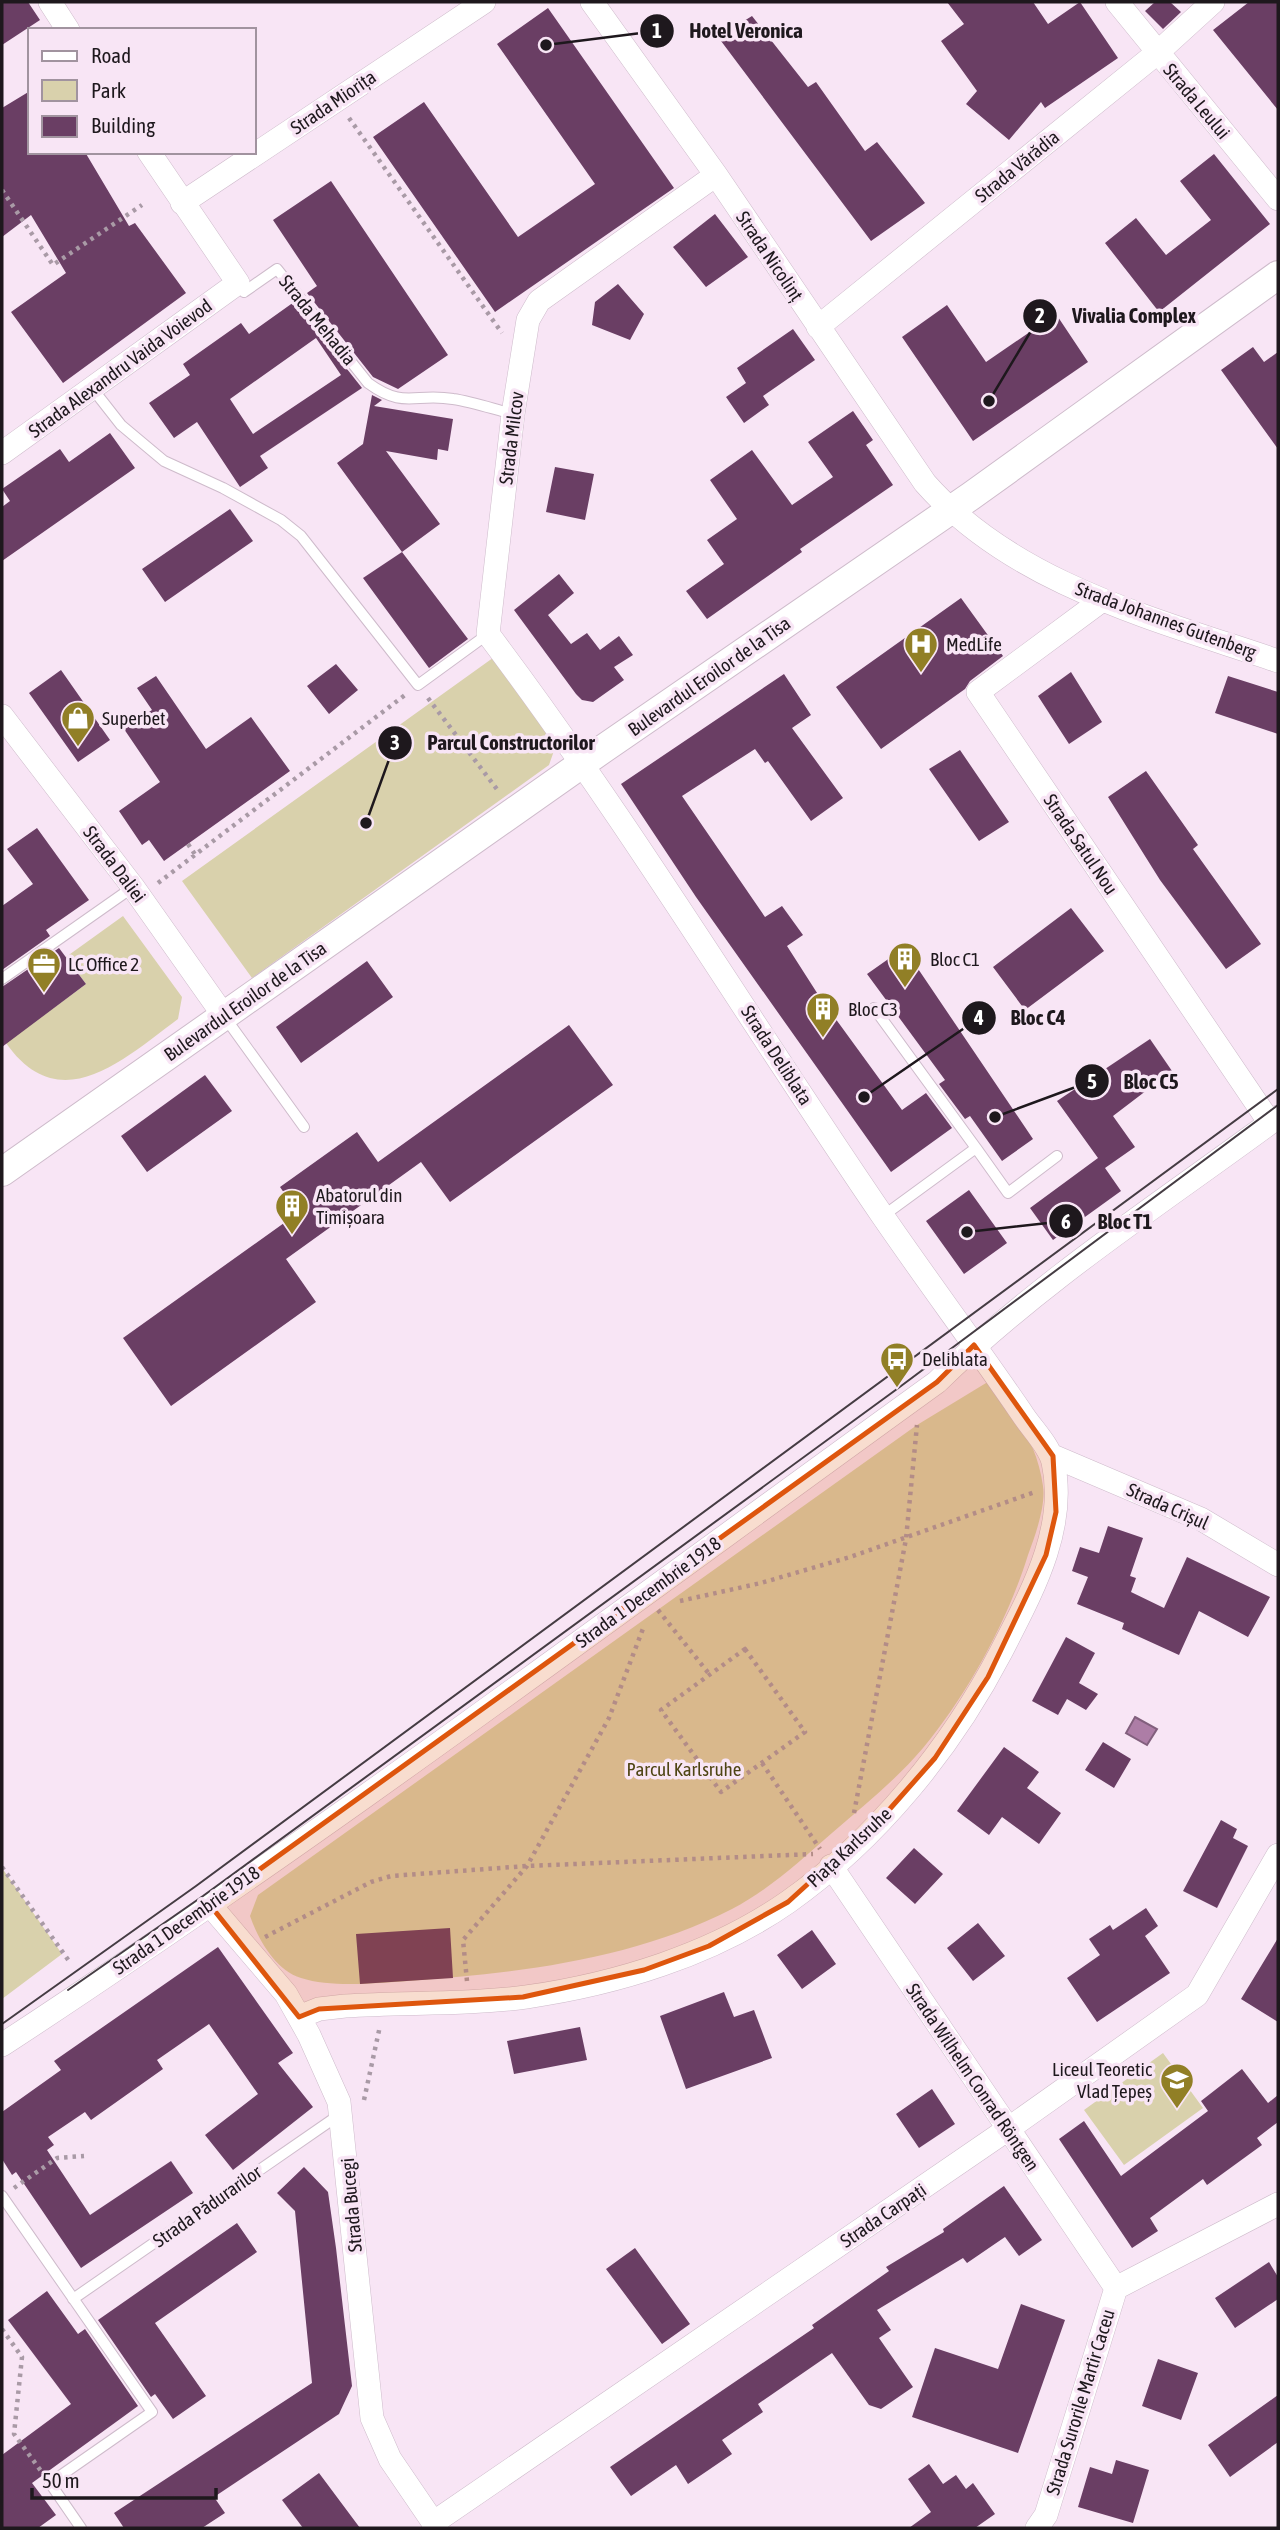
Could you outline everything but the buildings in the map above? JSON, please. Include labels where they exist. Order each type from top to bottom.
[{"type":"street","points":[[50,2],[67,28]]},
{"type":"street","name":"Strada Miorița","points":[[182,203],[484,2]]},
{"type":"street","name":"Strada Nicolinț","points":[[592,2],[716,175],[925,483],[949,510]]},
{"type":"street","name":"Strada Leului","points":[[1117,2],[1278,199]]},
{"type":"street","name":"Strada Vărădia","points":[[818,327],[1157,53],[1213,2]]},
{"type":"street","points":[[150,154],[238,283]]},
{"type":"street","name":"Strada Milcov","points":[[488,634],[513,414],[528,320],[539,301],[716,175]]},
{"type":"street","name":"Bulevardul Eroilor de la Tisa","points":[[2,1171],[949,510],[1278,275]]},
{"type":"street","name":"Strada Alexandru Vaida Voievod","points":[[2,453],[238,283]]},
{"type":"street","name":"Strada Johannes Gutenberg","points":[[949,510],[1030,564],[1101,601],[1278,661]]},
{"type":"street","name":"Strada Satul Nou","points":[[1101,601],[978,692],[1274,1120]]},
{"type":"street","points":[[488,634],[583,763]]},
{"type":"street","name":"Strada Daliei","points":[[2,716],[143,887],[225,1016]]},
{"type":"street","name":"Strada Deliblata","points":[[583,763],[883,1216],[974,1345]]},
{"type":"street","name":"Strada 1 Decembrie 1918","points":[[2,2045],[210,1905],[646,1594],[929,1388],[974,1345],[1151,1207],[1274,1120]]},
{"type":"street","name":"Piața Karlsruhe","points":[[299,2017],[319,2009],[385,2003],[523,1997],[644,1970],[709,1946],[788,1902],[829,1855],[888,1811],[935,1758],[988,1677],[1024,1609],[1046,1555],[1056,1511],[1057,1488],[1052,1456],[974,1345]]},
{"type":"street","name":"Strada Crișul","points":[[1052,1456],[1200,1519],[1278,1565]]},
{"type":"street","name":"Strada Wilhelm Conrad Röntgen","points":[[829,1855],[1008,2129],[1116,2288]]},
{"type":"street","name":"Strada Carpați","points":[[435,2525],[1197,1995],[1278,1856]]},
{"type":"street","name":"Strada Bucegi","points":[[210,1905],[286,1994],[327,2070],[352,2109],[372,2418],[390,2459],[435,2525]]},
{"type":"street","name":"Strada Surorile Martir Caceu","points":[[1046,2524],[1116,2288],[1278,2204]]},
{"type":"lane","name":"Strada Mehadia","points":[[238,283],[244,292],[277,269],[368,383],[386,396],[404,400],[451,398],[513,414]]},
{"type":"lane","points":[[92,388],[121,425],[164,461],[234,494],[281,520],[300,536],[418,685],[488,634]]},
{"type":"lane","points":[[2,979],[143,887]]},
{"type":"lane","points":[[874,1008],[1008,1193],[1057,1156]]},
{"type":"lane","points":[[225,1016],[304,1126]]},
{"type":"lane","points":[[883,1216],[976,1149]]},
{"type":"lane","name":"Strada Pădurarilor","points":[[73,2299],[352,2109]]},
{"type":"lane","points":[[2,2196],[152,2412],[50,2483],[81,2528]]},
{"type":"path","points":[[336,101],[522,360]]},
{"type":"path","points":[[2,190],[53,265],[142,205]]},
{"type":"path","points":[[143,887],[196,856],[418,685],[501,795]]},
{"type":"path","points":[[188,844],[196,856]]},
{"type":"path","points":[[853,1814],[906,1539],[918,1414]]},
{"type":"path","points":[[468,2001],[463,1940],[527,1866],[609,1718],[641,1628],[683,1598],[761,1583],[906,1539],[1044,1489],[1057,1488]]},
{"type":"path","points":[[654,1605],[710,1675]]},
{"type":"path","points":[[745,1649],[805,1732],[762,1763],[721,1793],[661,1710],[745,1649]]},
{"type":"path","points":[[762,1763],[829,1855]]},
{"type":"path","points":[[247,1946],[371,1882],[391,1876],[527,1866],[829,1855]]},
{"type":"path","points":[[2,1867],[69,1961]]},
{"type":"path","points":[[352,2109],[385,2003]]},
{"type":"path","points":[[2,2196],[57,2158],[85,2156]]},
{"type":"path","points":[[2,2329],[22,2357],[14,2434],[50,2483]]},
{"type":"highlighted area","points":[[974,1345],[1053,1456],[1056,1512],[1046,1555],[988,1677],[935,1758],[888,1811],[788,1902],[709,1946],[644,1970],[523,1997],[319,2009],[299,2017],[210,1905],[937,1382]]},
{"type":"green space","points":[[497,655],[556,745],[549,765],[252,978],[182,881]]},
{"type":"green space","points":[[123,916],[182,997],[178,1019],[136,1050],[92,1075],[70,1080],[48,1077],[27,1066],[6,1043],[86,984],[66,957]]},
{"type":"green space","name":"Parcul Karlsruhe","points":[[991,1380],[1030,1442],[1040,1470],[1044,1494],[1034,1539],[1009,1606],[970,1681],[923,1748],[879,1792],[784,1874],[732,1909],[655,1941],[574,1961],[532,1968],[449,1978],[340,1984],[301,1978],[283,1968],[269,1953],[250,1916],[258,1895],[917,1425]]},
{"type":"green space","points":[[2,1868],[62,1954],[2,1999]]},
{"type":"green space","points":[[1163,2053],[1203,2108],[1124,2165],[1084,2110]]},
{"type":"shaded area","points":[[1135,1717],[1157,1729],[1147,1745],[1126,1733]]},
{"type":"tram line","points":[[2,2024],[196,1886],[1278,1089]]},
{"type":"tram line","points":[[68,1990],[203,1896],[897,1389],[1278,1105]]},
{"type":"place","name":"Hotel Veronica","points":[[546,45]]},
{"type":"place","name":"Vivalia Complex","points":[[989,401]]},
{"type":"place","name":"MedLife","points":[[921,674]]},
{"type":"place","name":"Superbet","points":[[78,748]]},
{"type":"place","name":"Parcul Constructorilor","points":[[366,823]]},
{"type":"place","name":"Bloc C1","points":[[905,989]]},
{"type":"place","name":"LC Office 2","points":[[44,994]]},
{"type":"place","name":"Bloc C3","points":[[823,1039]]},
{"type":"place","name":"Bloc C4","points":[[864,1097]]},
{"type":"place","name":"Bloc C5","points":[[995,1117]]},
{"type":"place","name":"Bloc T1","points":[[967,1232]]},
{"type":"place","name":"Abatorul din Timișoara","points":[[292,1236]]},
{"type":"place","name":"Deliblata","points":[[897,1389]]},
{"type":"place","name":"Liceul Teoretic Vlad Țepeș","points":[[1177,2110]]}]
